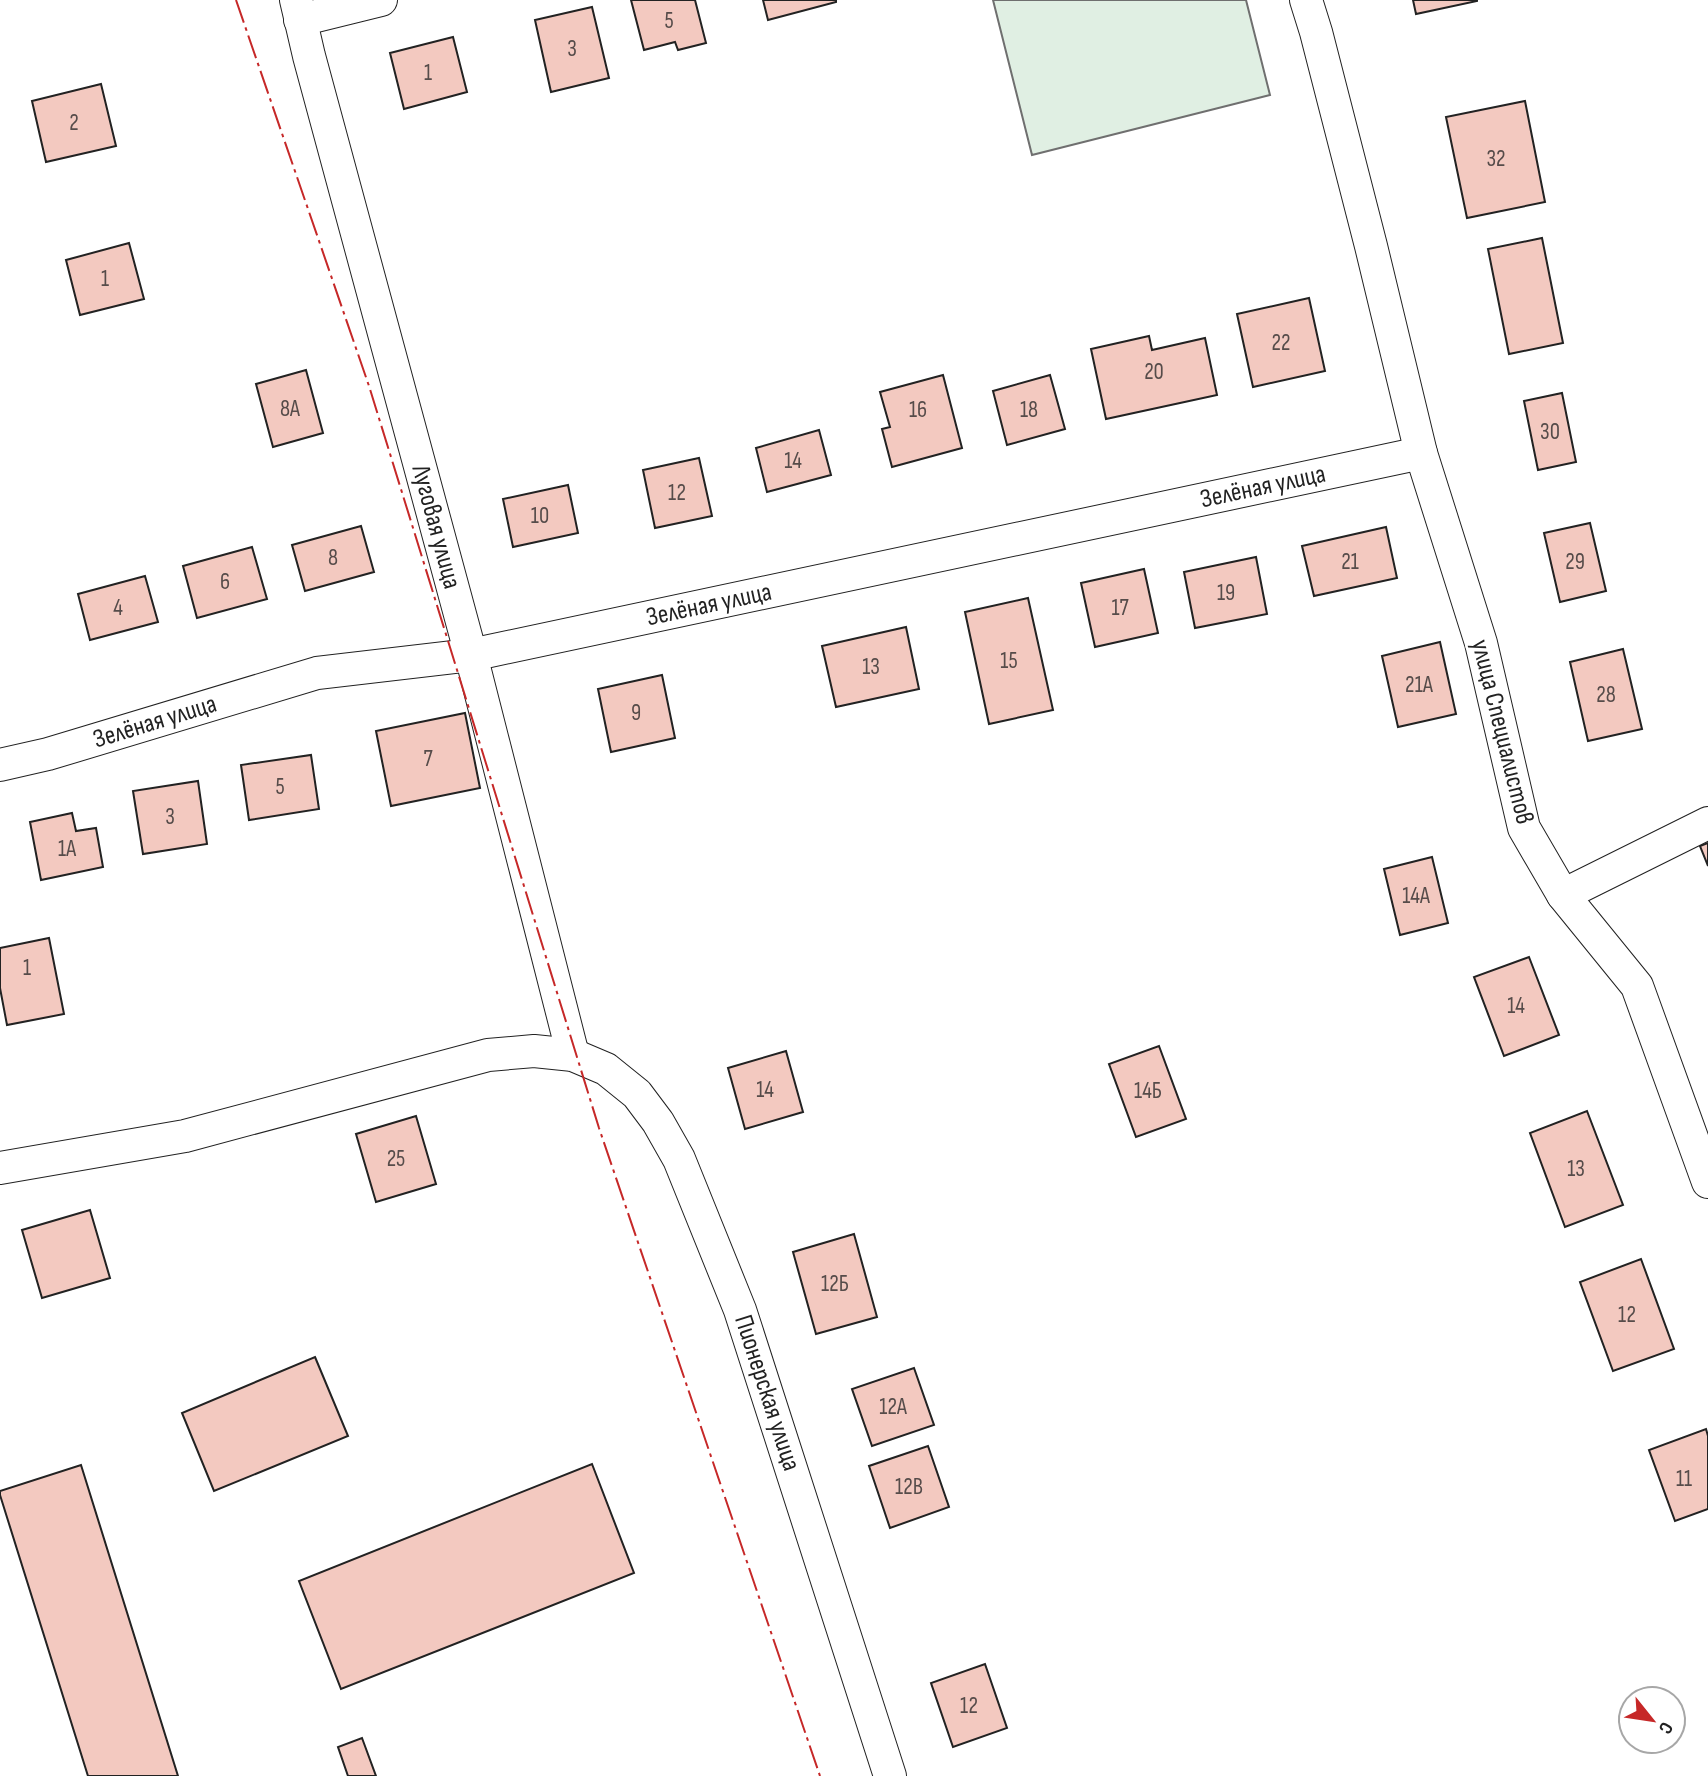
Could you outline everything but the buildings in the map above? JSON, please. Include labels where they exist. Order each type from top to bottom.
[{"type":"street","points":[[298,10],[381,0]]},
{"type":"street","name":"улица Специалистов","points":[[1306,0],[1368,232],[1421,453],[1481,643],[1524,828],[1563,895],[1637,986],[1708,1182]]},
{"type":"street","name":"Луговая улица","points":[[298,10],[471,655],[573,1055]]},
{"type":"street","name":"Зелёная улица","points":[[0,765],[48,754],[317,673],[471,655],[1421,453]]},
{"type":"street","points":[[1563,895],[1708,823]]},
{"type":"street","name":"Пионерская улица","points":[[0,1168],[185,1136],[488,1055],[534,1051],[573,1055],[606,1069],[637,1094],[658,1122],[679,1159],[740,1310],[890,1776]]},
{"type":"green space","points":[[993,0],[1246,0],[1270,95],[1032,155]]},
{"type":"power","points":[[236,0],[369,386],[599,1128],[820,1776]]}]
